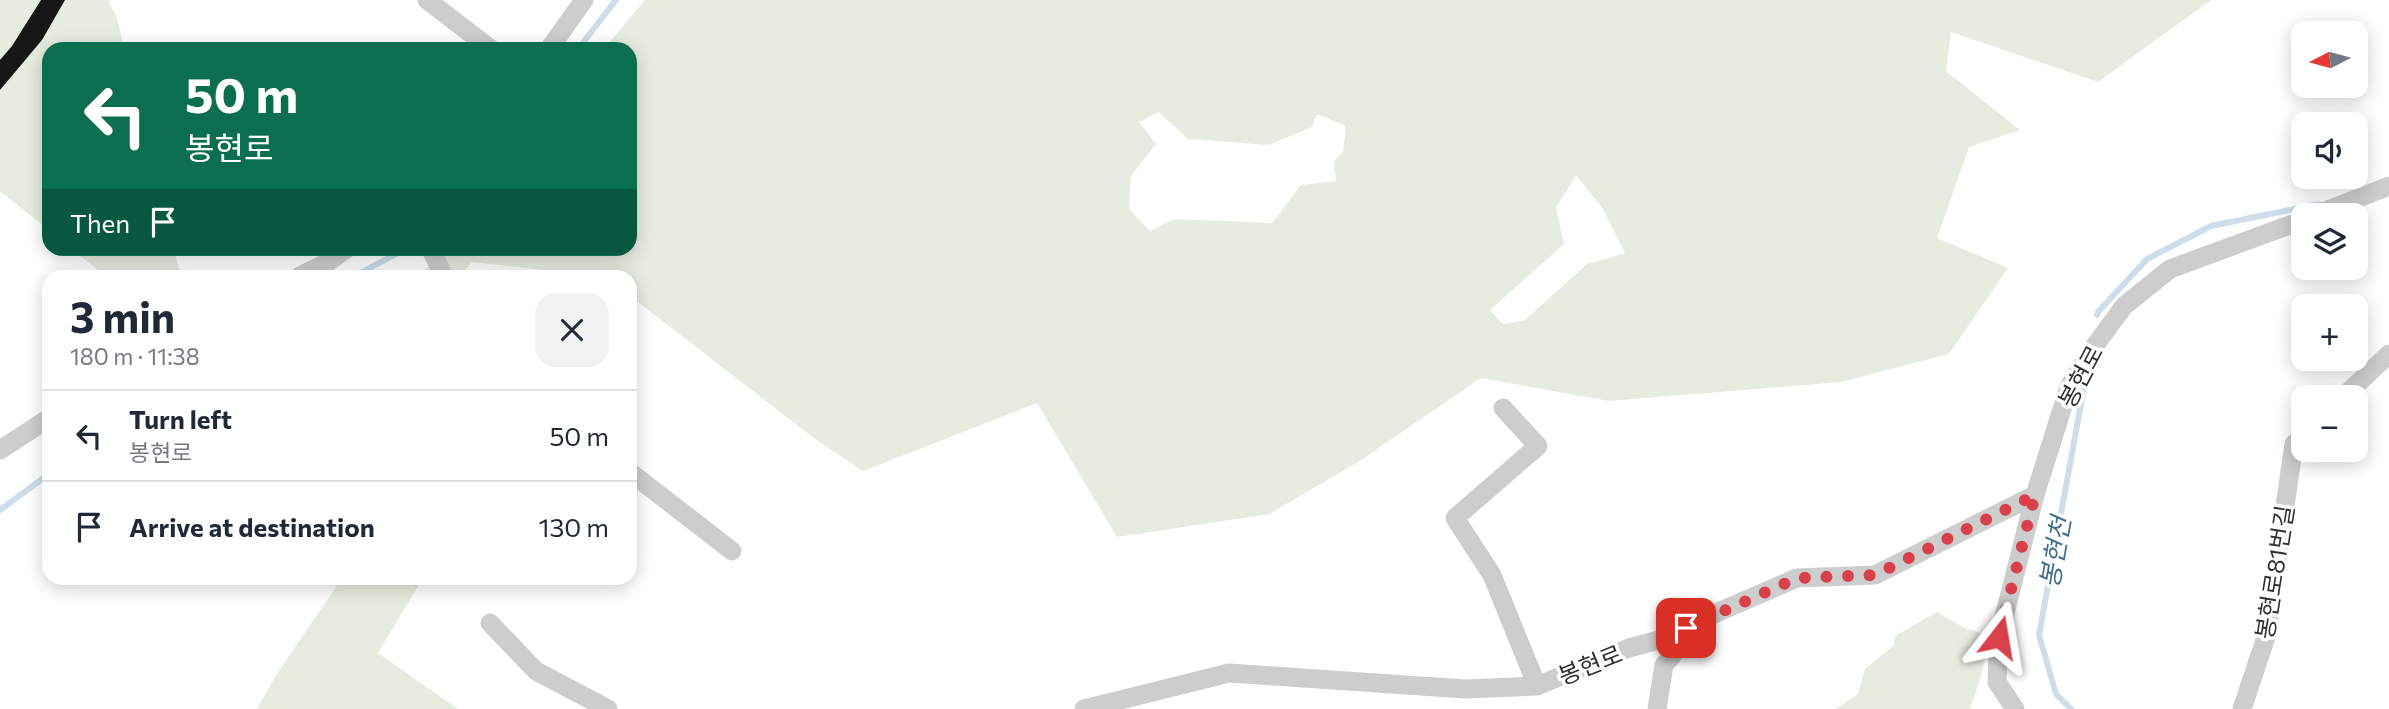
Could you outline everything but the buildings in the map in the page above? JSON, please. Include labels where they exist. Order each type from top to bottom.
[{"type":"street","points":[[427,0],[482,42]]},
{"type":"street","points":[[554,42],[584,0]]},
{"type":"street","points":[[2346,203],[2389,186]]},
{"type":"street","name":"봉현로","points":[[1084,709],[1229,673],[1465,690],[1537,686],[1629,648],[1670,637],[1797,578],[1875,575],[2035,495],[2069,387],[2124,306],[2171,269],[2291,224]]},
{"type":"street","points":[[310,270],[334,256]]},
{"type":"street","points":[[2356,385],[2389,354]]},
{"type":"street","points":[[1503,408],[1538,446],[1455,518],[1492,575],[1537,686]]},
{"type":"street","points":[[0,450],[42,423]]},
{"type":"street","name":"봉현로81번길","points":[[2242,709],[2266,637],[2291,462]]},
{"type":"street","points":[[637,477],[732,551]]},
{"type":"street","points":[[2015,709],[1997,682],[1999,637],[2035,495]]},
{"type":"street","points":[[1657,709],[1664,665],[1702,620]]},
{"type":"street","points":[[490,623],[536,671],[608,709]]},
{"type":"shaded area","points":[[0,0],[108,0],[117,18],[122,42],[42,42],[42,224],[0,191]]},
{"type":"shaded area","points":[[645,0],[2211,0],[2098,82],[1951,32],[1946,71],[2020,130],[1969,147],[1937,238],[2008,268],[1949,354],[1841,382],[1609,401],[1481,378],[1358,462],[1269,514],[1117,537],[1037,403],[863,471],[815,439],[637,301],[637,270],[543,270],[472,262],[465,270],[425,270],[440,256],[637,256],[637,42],[610,42]],"holes":[[[1159,112],[1188,139],[1268,145],[1312,127],[1317,114],[1346,126],[1343,152],[1334,161],[1336,181],[1301,185],[1272,223],[1175,219],[1150,231],[1129,209],[1131,176],[1156,144],[1139,122]],[[1576,175],[1603,209],[1625,253],[1587,264],[1525,320],[1503,324],[1490,310],[1564,244],[1556,208]]]},
{"type":"shaded area","points":[[80,256],[176,256],[179,270],[98,270]]},
{"type":"shaded area","points":[[337,585],[419,585],[378,653],[458,709],[257,709],[276,675]]},
{"type":"shaded area","points":[[1937,612],[1965,628],[1990,636],[1970,709],[1836,709],[1858,694],[1865,669],[1894,645],[1895,636]]},
{"type":"waterway","points":[[583,42],[616,0]]},
{"type":"waterway","name":"봉현천","points":[[2097,315],[2147,259],[2211,226],[2291,210]]},
{"type":"waterway","points":[[366,270],[392,256]]},
{"type":"waterway","name":"봉현천","points":[[2071,709],[2056,694],[2039,635],[2084,387]]},
{"type":"waterway","points":[[0,510],[42,479]]},
{"type":"route","points":[[1686,628],[1797,578],[1875,575],[2035,495],[1999,637]]}]
